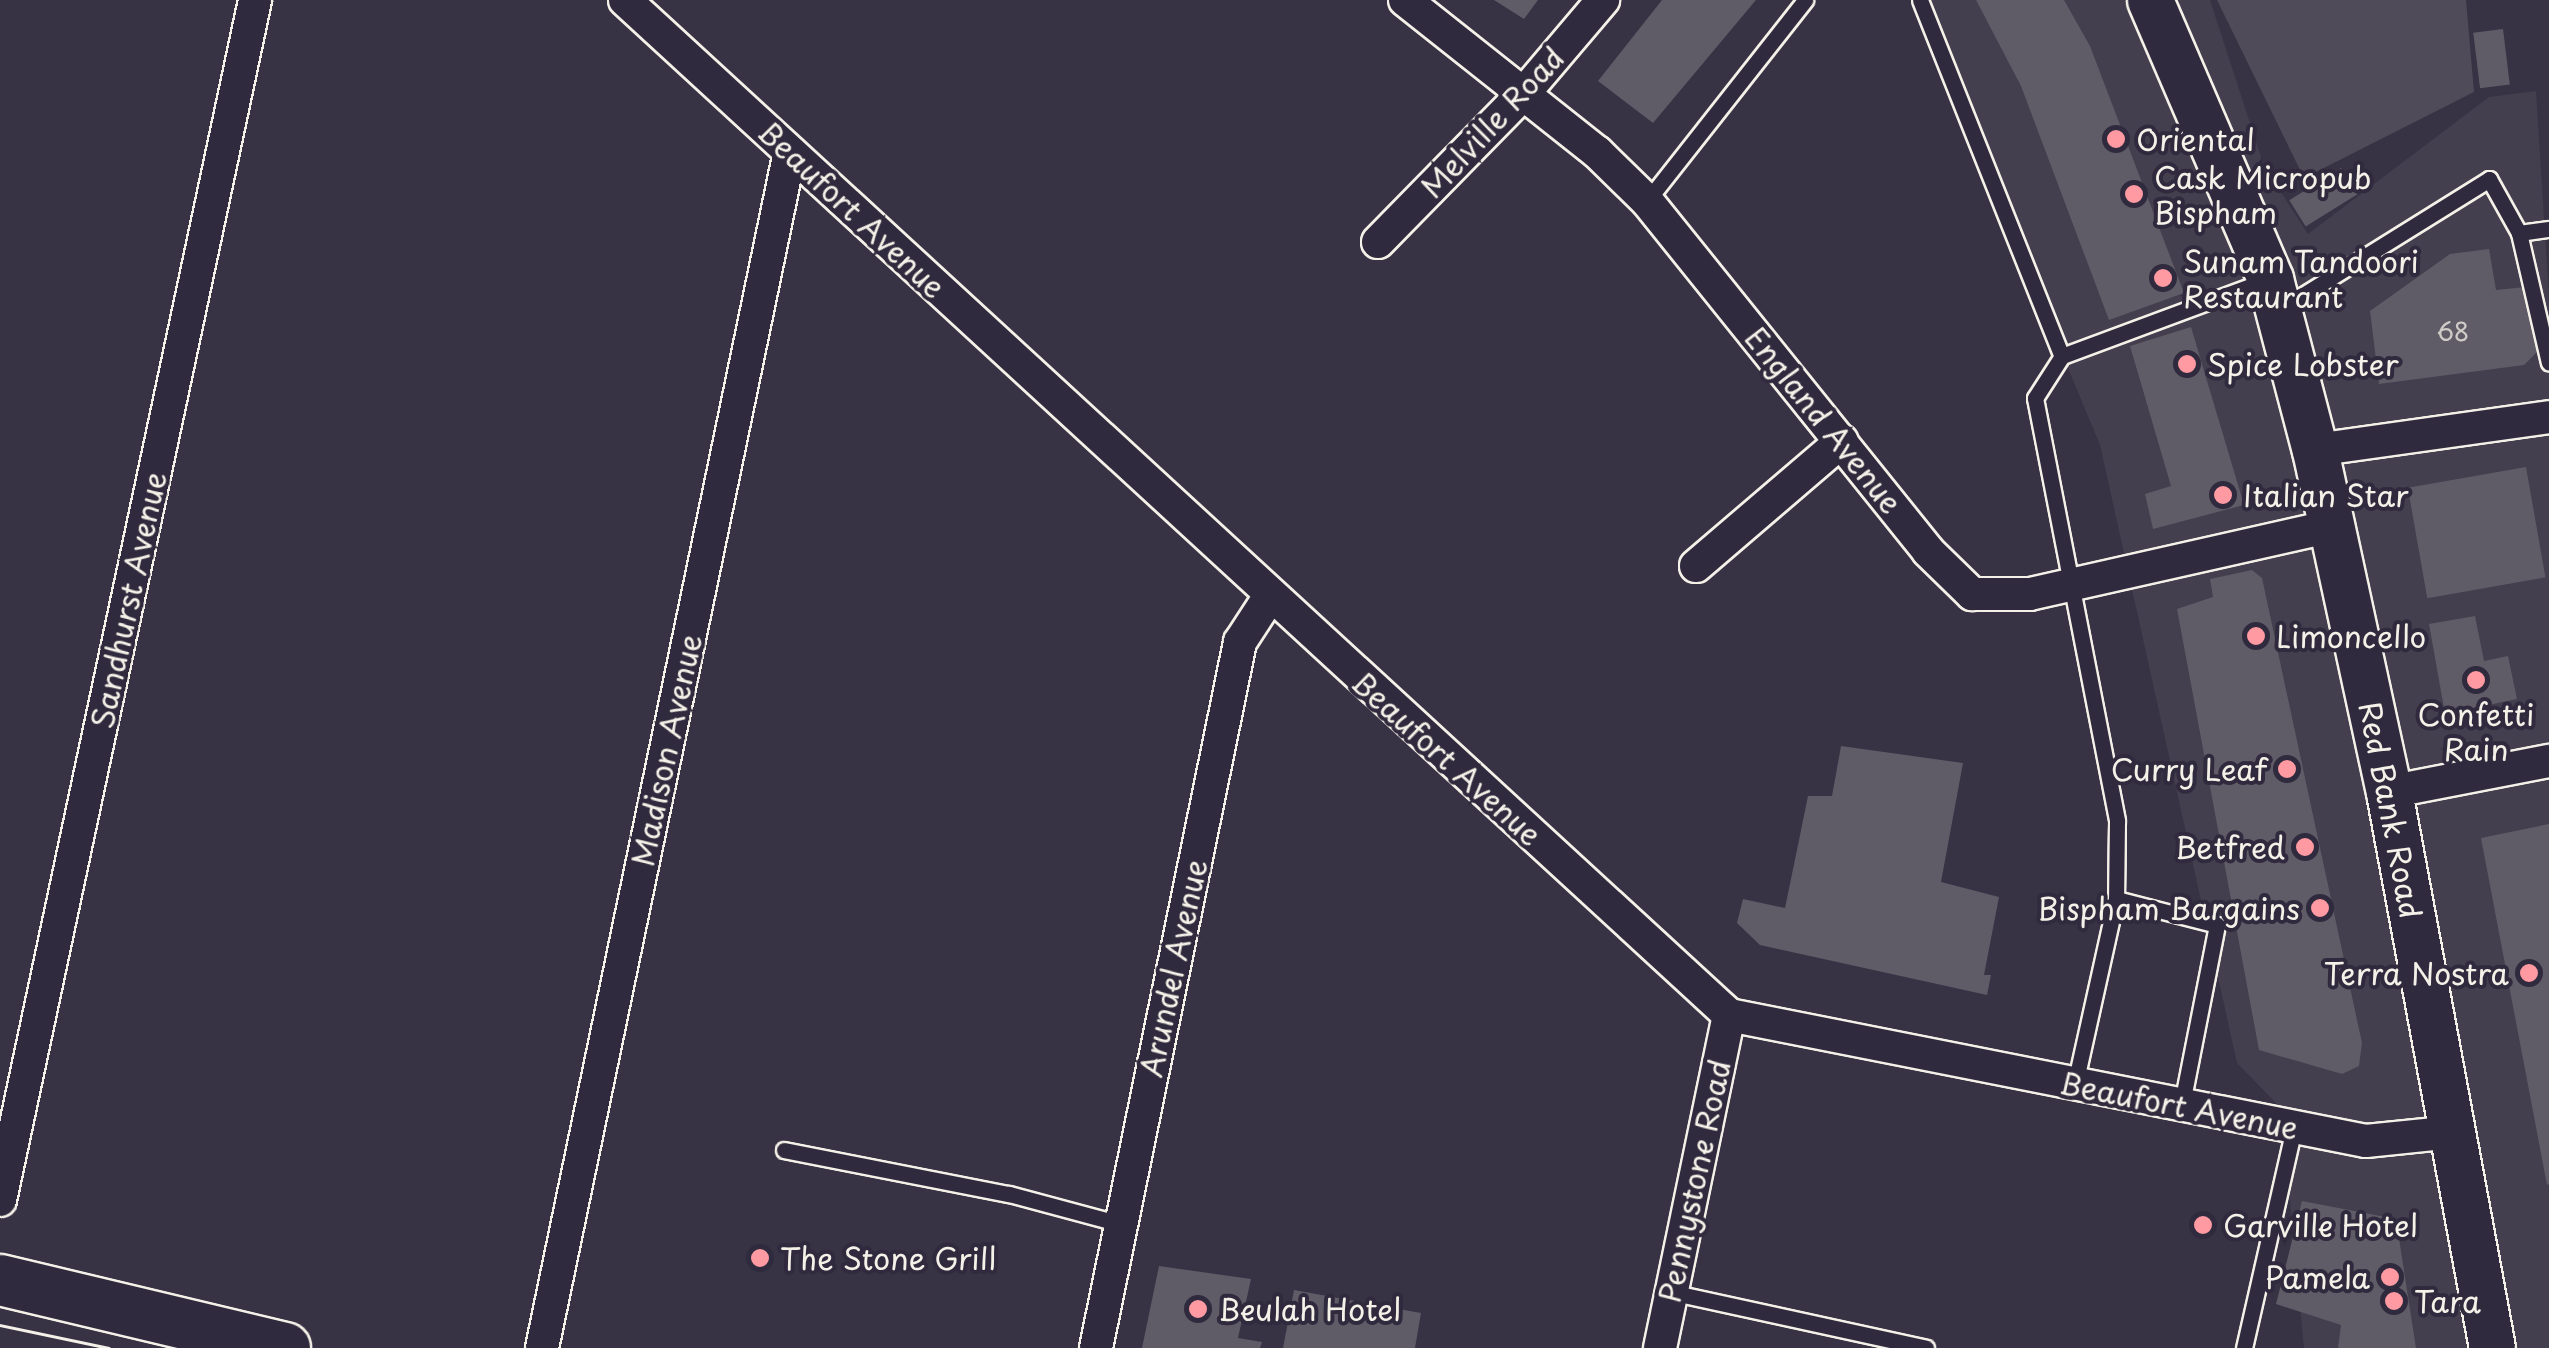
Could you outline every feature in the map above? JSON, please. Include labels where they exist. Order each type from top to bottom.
[{"type":"main road","points":[[0,1280],[285,1348]]},
{"type":"street","name":"Sandhurst Avenue","points":[[0,1200],[256,0]]},
{"type":"street","name":"Beaufort Avenue","points":[[625,0],[1728,1014],[2294,1128],[2388,1143],[2453,1132]]},
{"type":"street","name":"England Avenue","points":[[1406,0],[1525,92],[1647,201],[1928,552],[1972,594],[2030,594],[2331,526]]},
{"type":"street","name":"Melville Road","points":[[1378,242],[1525,92],[1603,0]]},
{"type":"street","name":"Red Bank Road","points":[[2150,0],[2274,294],[2314,450],[2389,792],[2492,1348]]},
{"type":"street","name":"Madison Avenue","points":[[542,1348],[790,152]]},
{"type":"street","points":[[2314,450],[2549,417]]},
{"type":"street","points":[[1696,566],[1842,441]]},
{"type":"street","name":"Arundel Avenue","points":[[1096,1348],[1240,642],[1270,596]]},
{"type":"street","points":[[2389,792],[2549,761]]},
{"type":"street","name":"Pennystone Road","points":[[1660,1348],[1728,1014]]},
{"type":"lane","points":[[1647,201],[1805,0]]},
{"type":"lane","points":[[1920,0],[2062,356]]},
{"type":"lane","points":[[2075,1084],[2116,899],[2117,821],[2035,398],[2062,356],[2274,294],[2489,179],[2519,233],[2549,363]]},
{"type":"lane","points":[[2519,233],[2549,229]]},
{"type":"lane","points":[[2116,899],[2217,925],[2182,1104]]},
{"type":"lane","points":[[2244,1348],[2294,1128]]},
{"type":"lane","points":[[784,1150],[1009,1194],[1120,1224]]},
{"type":"lane","points":[[1670,1292],[1926,1348]]},
{"type":"shaded area","points":[[1915,0],[2210,0],[2264,166],[2308,234],[2489,97],[2536,91],[2549,296],[2549,1348],[2304,1348],[2281,1108],[2237,1063],[2100,445]]},
{"type":"shaded area","points":[[2217,0],[2466,0],[2474,92],[2304,178]]},
{"type":"building","points":[[1494,0],[1538,0],[1524,19]]},
{"type":"building","points":[[1662,0],[1756,0],[1653,123],[1598,81]]},
{"type":"building","points":[[1976,0],[2064,0],[2090,46],[2184,293],[2109,320],[2021,86]]},
{"type":"building","points":[[2503,29],[2510,85],[2480,88],[2473,33]]},
{"type":"building","points":[[2341,168],[2357,194],[2306,227],[2289,200]]},
{"type":"building","points":[[2489,249],[2496,290],[2526,287],[2538,351],[2524,365],[2379,384],[2370,311],[2450,254]]},
{"type":"building","points":[[2191,327],[2244,505],[2153,529],[2145,494],[2171,486],[2130,346]]},
{"type":"building","points":[[2526,467],[2545,577],[2427,598],[2408,488]]},
{"type":"building","points":[[2252,570],[2262,578],[2362,1043],[2359,1066],[2342,1074],[2259,1050],[2177,609],[2213,597],[2210,579]]},
{"type":"building","name":"Confetti Rain","points":[[2475,616],[2484,661],[2508,656],[2517,699],[2445,714],[2429,624]]},
{"type":"building","points":[[1841,746],[1963,763],[1941,882],[1999,897],[1984,975],[1991,975],[1987,995],[1760,945],[1737,923],[1743,899],[1785,908],[1808,796],[1832,796]]},
{"type":"building","points":[[2549,824],[2549,1184],[2547,1185],[2481,838]]},
{"type":"building","points":[[2302,1201],[2396,1219],[2416,1348],[2338,1348],[2341,1325],[2276,1304]]},
{"type":"building","name":"Beulah Hotel","points":[[1159,1266],[1251,1279],[1238,1338],[1262,1342],[1260,1348],[1142,1348]]},
{"type":"building","points":[[1294,1290],[1421,1313],[1415,1348],[1283,1348]]},
{"type":"tram line","points":[[0,1325],[109,1348]]},
{"type":"place","name":"Oriental","points":[[2116,139]]},
{"type":"place","name":"Cask Micropub Bispham","points":[[2134,194]]},
{"type":"place","name":"Sunam Tandoori Restaurant","points":[[2163,278]]},
{"type":"place","name":"Spice Lobster","points":[[2187,364]]},
{"type":"place","name":"Italian Star","points":[[2223,495]]},
{"type":"place","name":"Limoncello","points":[[2256,636]]},
{"type":"place","name":"Confetti Rain","points":[[2476,680]]},
{"type":"place","name":"Curry Leaf","points":[[2287,769]]},
{"type":"place","name":"Betfred","points":[[2305,847]]},
{"type":"place","name":"Bispham Bargains","points":[[2320,908]]},
{"type":"place","name":"Terra Nostra","points":[[2529,973]]},
{"type":"place","name":"Garville Hotel","points":[[2203,1225]]},
{"type":"place","name":"The Stone Grill","points":[[760,1258]]},
{"type":"place","name":"Pamela","points":[[2390,1277]]},
{"type":"place","name":"Tara","points":[[2394,1301]]},
{"type":"place","name":"Beulah Hotel","points":[[1198,1309]]}]
